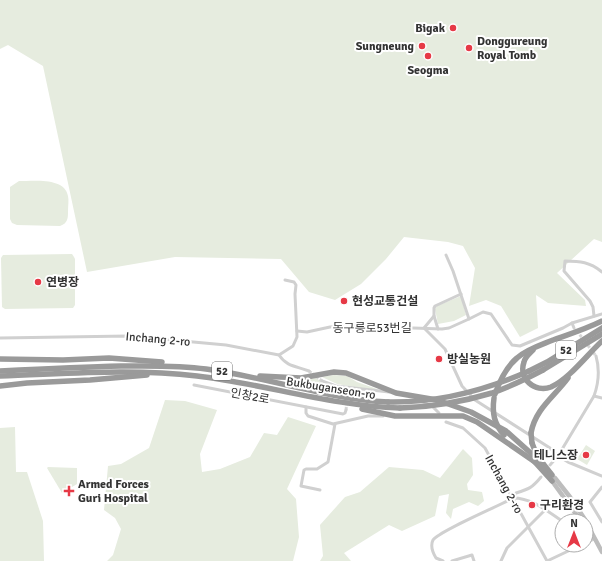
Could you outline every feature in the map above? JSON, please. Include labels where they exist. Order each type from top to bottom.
[{"type":"highway","points":[[554,480],[500,430],[494,419],[492,409],[494,398],[502,378],[509,366],[518,357],[534,348],[602,321]]},
{"type":"highway","name":"Bukbuganseon-ro","points":[[34,370],[127,366],[186,367],[246,376],[319,393],[359,400],[407,402],[448,397],[480,390],[529,371],[547,362],[602,328]]},
{"type":"highway","name":"Bukbuganseon-ro","points":[[0,376],[117,371],[177,374],[220,379],[357,405],[400,408],[426,406],[472,398],[512,385],[543,370],[602,334]]},
{"type":"highway","points":[[554,480],[533,448],[531,433],[535,419],[543,406],[563,385],[571,373],[602,341]]},
{"type":"highway","points":[[534,348],[526,358],[523,367],[524,377],[530,384],[537,388],[549,387],[571,373]]},
{"type":"highway","points":[[0,359],[73,360],[109,358],[162,362],[186,367]]},
{"type":"highway","points":[[0,368],[34,370]]},
{"type":"highway","name":"52","points":[[0,371],[34,370]]},
{"type":"highway","points":[[246,376],[301,378],[334,372],[346,373],[396,393],[437,400],[461,408],[486,419],[506,431],[543,464]]},
{"type":"highway","points":[[0,386],[177,374]]},
{"type":"highway","points":[[305,396],[394,416],[463,416],[477,422],[535,462]]},
{"type":"street","points":[[446,255],[461,294],[468,319]]},
{"type":"street","points":[[594,316],[593,307],[590,301],[564,272],[565,261],[587,262],[602,272]]},
{"type":"street","points":[[280,355],[296,342],[297,331],[294,294],[296,284],[286,280]]},
{"type":"street","name":"동구릉로53번길","points":[[424,328],[434,316],[435,306],[461,294]]},
{"type":"street","name":"동구릉로53번길","points":[[297,331],[306,332],[339,326],[437,329],[449,328],[483,312],[491,314],[512,345],[520,346],[572,323],[602,314]]},
{"type":"street","points":[[433,337],[432,331],[437,329],[434,316]]},
{"type":"street","points":[[572,323],[574,328]]},
{"type":"street","points":[[424,328],[445,349],[462,386],[469,396],[550,448],[558,456],[568,462],[602,476]]},
{"type":"street","name":"Inchang 2-ro","points":[[0,338],[128,336],[226,345],[280,355],[284,362],[288,365],[309,371]]},
{"type":"street","points":[[550,465],[558,456],[594,396],[598,385],[599,372],[596,356]]},
{"type":"street","points":[[322,381],[332,385],[349,388],[396,393],[426,403],[435,408],[439,413]]},
{"type":"street","name":"인창2로","points":[[194,385],[343,414],[346,410]]},
{"type":"street","points":[[348,393],[349,388]]},
{"type":"street","points":[[594,396],[602,398]]},
{"type":"street","points":[[306,407],[306,413],[308,416],[330,424],[368,416],[394,416]]},
{"type":"street","name":"Inchang 2-ro","points":[[446,422],[463,428],[482,445],[547,561]]},
{"type":"street","points":[[320,490],[301,486],[304,470],[317,469],[328,462],[335,424]]},
{"type":"street","points":[[443,561],[436,558],[432,546],[432,542],[435,538],[513,498],[516,493],[528,490],[534,486],[541,477]]},
{"type":"street","points":[[554,480],[577,513]]},
{"type":"street","points":[[554,480],[570,497],[581,513]]},
{"type":"street","points":[[602,487],[590,502],[602,522]]},
{"type":"street","points":[[513,498],[527,500],[554,516]]},
{"type":"street","points":[[501,561],[507,548],[545,510]]},
{"type":"street","points":[[594,539],[602,552]]},
{"type":"street","points":[[547,561],[564,553]]},
{"type":"street","points":[[452,561],[472,555],[474,561]]},
{"type":"shaded area","points":[[0,0],[602,0],[602,242],[594,239],[557,273],[585,300],[586,306],[548,303],[536,295],[538,328],[520,337],[501,306],[486,300],[469,306],[475,268],[463,246],[448,242],[404,237],[386,259],[361,284],[335,300],[309,292],[281,259],[175,257],[87,272],[43,66],[8,45],[0,49]]},
{"type":"shaded area","points":[[19,181],[48,181],[61,186],[66,190],[68,198],[68,218],[66,222],[60,226],[17,225],[12,223],[10,219],[10,187]]},
{"type":"shaded area","name":"연병장","points":[[72,254],[75,259],[75,305],[73,308],[5,309],[2,307],[1,258],[3,255]]},
{"type":"shaded area","points":[[461,296],[466,315],[454,321],[438,324],[435,309],[437,306]]},
{"type":"shaded area","points":[[334,375],[347,376],[357,382],[377,389],[377,391],[337,384],[322,377]]},
{"type":"shaded area","points":[[316,378],[325,384],[347,389],[347,393],[304,386],[294,382],[294,380]]},
{"type":"shaded area","points":[[165,400],[185,401],[217,410],[200,454],[202,472],[220,469],[250,457],[264,433],[277,435],[288,417],[316,426],[287,489],[296,499],[299,537],[293,561],[107,561],[113,555],[121,529],[115,518],[104,510],[108,466],[121,464],[149,448]]},
{"type":"shaded area","points":[[15,427],[16,472],[27,472],[43,521],[44,561],[0,561],[0,428]]},
{"type":"shaded area","name":"테니스장","points":[[586,445],[595,451],[587,465],[577,459]]},
{"type":"shaded area","points":[[463,449],[472,458],[473,475],[467,484],[468,490],[482,492],[484,501],[478,506],[469,502],[453,509],[451,519],[446,513],[449,494],[439,496],[435,516],[402,531],[389,525],[344,553],[351,561],[320,561],[323,556],[320,525],[345,497],[360,492],[389,467],[423,470],[440,478]]},
{"type":"shaded area","points":[[47,468],[77,468],[77,484],[62,493]]},
{"type":"tunnel","points":[[577,331],[596,356]]},
{"type":"tunnel","points":[[309,371],[322,381]]},
{"type":"tunnel","points":[[346,410],[348,393]]},
{"type":"place","name":"Bigak","points":[[453,28]]},
{"type":"place","name":"Sungneung","points":[[422,46]]},
{"type":"place","name":"Donggureung Royal Tomb","points":[[469,48]]},
{"type":"place","name":"Seogma","points":[[428,56]]},
{"type":"place","name":"연병장","points":[[38,282]]},
{"type":"place","name":"현성교통건설","points":[[344,301]]},
{"type":"place","name":"방실농원","points":[[439,359]]},
{"type":"place","name":"테니스장","points":[[586,455]]},
{"type":"place","name":"Armed Forces Guri Hospital","points":[[69,491]]},
{"type":"place","name":"구리환경","points":[[532,505]]}]
